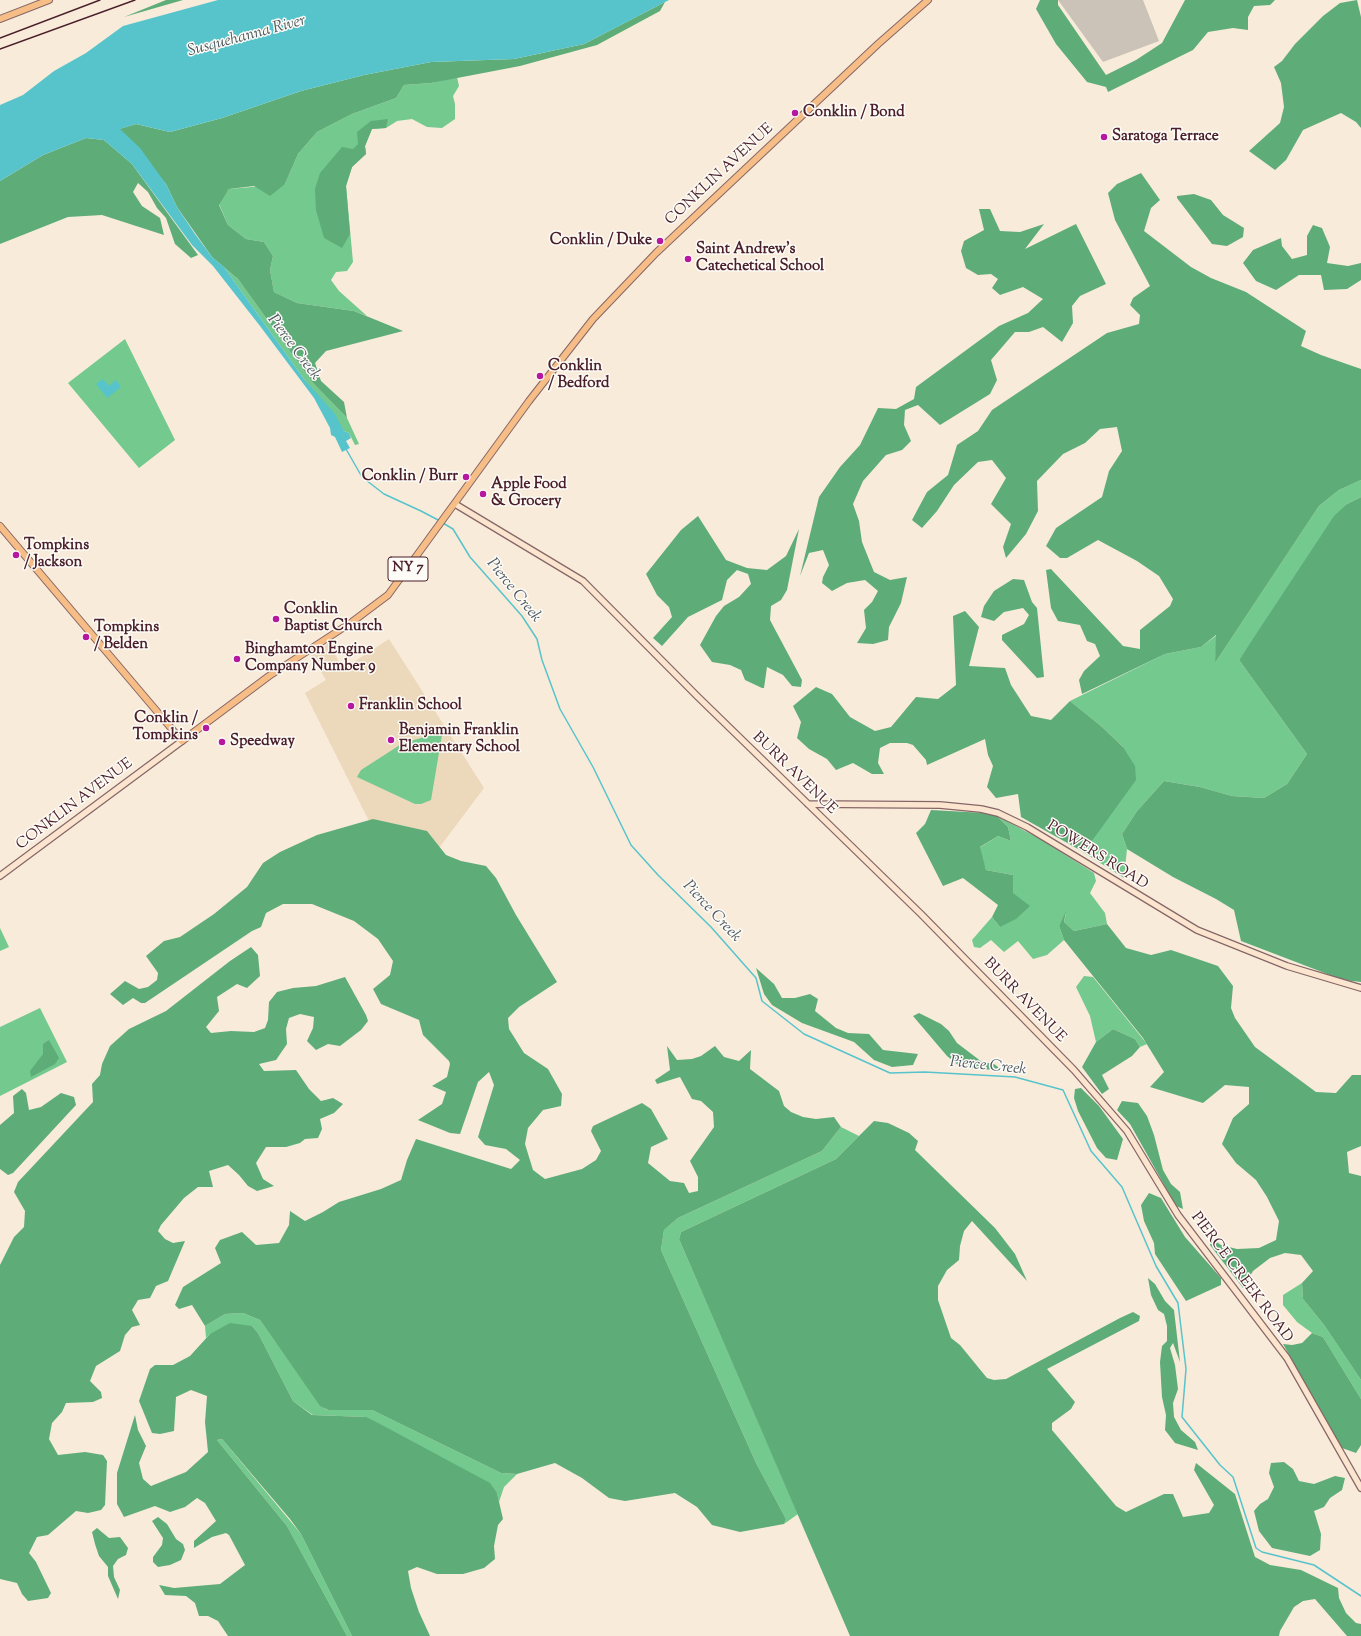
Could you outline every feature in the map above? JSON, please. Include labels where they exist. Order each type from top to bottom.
[{"type":"main road","points":[[0,19],[49,0]]},
{"type":"main road","name":"CONKLIN AVENUE","points":[[182,741],[269,676],[381,601],[394,589],[556,367],[593,319],[617,292],[656,253],[862,59],[928,0]]},
{"type":"main road","points":[[0,526],[182,741]]},
{"type":"street","name":"BURR AVENUE","points":[[455,504],[583,581],[697,696],[970,963],[1092,1090]]},
{"type":"street","name":"CONKLIN AVENUE","points":[[0,876],[182,741]]},
{"type":"street","name":"POWERS ROAD","points":[[808,804],[940,805],[981,809],[998,813],[1034,831],[1197,930],[1287,966],[1361,988]]},
{"type":"street","name":"PIERCE CREEK ROAD","points":[[1092,1090],[1127,1131],[1178,1215],[1287,1358],[1361,1488]]},
{"type":"shaded area","points":[[1058,0],[1143,0],[1159,41],[1103,62]]},
{"type":"shaded area","name":"Benjamin Franklin Elementary School","points":[[389,639],[484,788],[439,848],[371,825],[305,693],[326,680],[311,655],[329,643],[343,669]]},
{"type":"green space","points":[[166,0],[183,0],[124,17]]},
{"type":"green space","points":[[1040,0],[1058,0],[1058,5],[1106,75],[1136,60],[1162,43],[1185,0],[1275,0],[1270,5],[1254,6],[1248,17],[1248,30],[1233,28],[1208,32],[1193,50],[1108,92],[1106,87],[1087,82],[1056,44],[1036,9]]},
{"type":"green space","points":[[1357,0],[1361,17],[1361,128],[1356,122],[1341,113],[1303,130],[1286,160],[1275,170],[1249,151],[1280,123],[1284,107],[1281,83],[1274,67],[1282,61],[1295,44],[1323,16],[1340,3]]},
{"type":"green space","points":[[665,2],[660,11],[597,45],[520,66],[431,83],[404,85],[396,98],[352,114],[317,132],[298,154],[285,184],[270,196],[254,186],[229,189],[219,205],[228,225],[246,239],[264,242],[273,256],[270,270],[274,292],[297,303],[354,311],[403,331],[326,351],[315,363],[321,381],[344,402],[347,418],[312,382],[238,279],[212,257],[177,207],[166,184],[119,129],[136,124],[170,132],[222,118],[301,91],[364,75],[431,62],[514,59],[584,44]]},
{"type":"green space","points":[[457,77],[459,86],[453,96],[455,104],[455,119],[442,128],[427,127],[412,119],[397,121],[386,128],[372,129],[365,146],[366,154],[352,167],[346,186],[353,262],[347,271],[336,272],[331,280],[339,291],[367,316],[354,311],[297,303],[274,292],[270,270],[273,256],[264,242],[246,239],[228,225],[219,204],[229,189],[285,184],[298,154],[317,132],[352,114],[396,98],[404,85],[431,83]]},
{"type":"green space","points":[[388,119],[386,128],[372,129],[365,146],[366,154],[352,167],[346,186],[350,234],[342,248],[324,238],[316,210],[315,189],[320,173],[342,147],[353,149],[358,144],[357,132],[371,121]]},
{"type":"green space","points":[[86,138],[104,140],[132,164],[198,255],[191,258],[175,244],[166,218],[157,208],[148,192],[138,183],[133,192],[142,206],[160,218],[164,235],[102,215],[68,217],[0,244],[0,181],[43,155]]},
{"type":"green space","points":[[1141,173],[1160,200],[1151,208],[1144,231],[1191,267],[1211,278],[1246,292],[1306,331],[1301,346],[1321,355],[1361,369],[1361,480],[1339,490],[1319,506],[1215,663],[1216,635],[1201,647],[1165,654],[1082,694],[1079,680],[1084,671],[1100,656],[1095,644],[1087,641],[1080,625],[1058,621],[1051,608],[1046,570],[1051,569],[1123,646],[1140,649],[1140,630],[1170,606],[1173,599],[1159,576],[1137,561],[1098,540],[1067,558],[1060,558],[1046,546],[1056,528],[1102,497],[1109,471],[1122,451],[1117,427],[1100,429],[1085,443],[1063,454],[1037,481],[1038,511],[1026,534],[1006,558],[1003,547],[1011,524],[991,504],[1006,478],[992,460],[978,462],[954,485],[937,511],[922,528],[912,520],[927,492],[948,475],[957,445],[978,431],[992,410],[1107,333],[1139,324],[1140,315],[1130,305],[1133,298],[1150,286],[1115,220],[1108,193],[1117,184]]},
{"type":"green space","points":[[1194,194],[1211,200],[1223,215],[1244,228],[1243,237],[1227,246],[1212,244],[1177,198],[1177,196]]},
{"type":"green space","points":[[979,209],[990,209],[1000,231],[1020,232],[1044,224],[1025,249],[1076,224],[1106,284],[1080,296],[1072,306],[1073,323],[1062,342],[1043,327],[1029,332],[1015,332],[991,360],[997,380],[990,394],[940,425],[918,405],[905,410],[904,425],[911,441],[902,450],[886,455],[863,481],[853,504],[859,521],[862,542],[874,572],[890,580],[907,577],[901,603],[889,627],[888,640],[873,644],[857,643],[866,628],[864,610],[872,602],[878,591],[865,580],[847,583],[832,591],[822,583],[823,577],[829,565],[823,550],[809,553],[800,576],[819,497],[840,467],[860,445],[878,408],[896,409],[914,399],[916,387],[999,326],[1028,313],[1043,299],[1023,287],[1000,295],[992,288],[998,279],[991,274],[978,275],[966,268],[961,251],[964,241],[984,230]]},
{"type":"green space","points":[[1313,225],[1322,228],[1330,247],[1327,263],[1348,266],[1361,263],[1361,280],[1347,289],[1324,290],[1321,275],[1299,275],[1276,290],[1256,281],[1243,263],[1253,250],[1281,238],[1282,246],[1292,259],[1307,255],[1307,236]]},
{"type":"green space","points":[[224,267],[238,279],[312,382],[347,418],[359,444],[355,445],[349,433],[344,431],[304,379]]},
{"type":"green space","points":[[125,339],[175,440],[139,468],[68,383]]},
{"type":"green space","points":[[1361,480],[1361,497],[1347,504],[1239,660],[1307,754],[1287,784],[1264,798],[1232,796],[1200,787],[1164,781],[1137,811],[1122,834],[1127,849],[1124,878],[1078,849],[1089,845],[1123,747],[1101,726],[1070,701],[1165,654],[1201,647],[1217,635],[1215,663],[1319,506],[1339,490]]},
{"type":"green space","points":[[1361,497],[1361,982],[1343,980],[1241,941],[1234,910],[1173,877],[1127,849],[1122,834],[1137,811],[1164,781],[1200,787],[1232,796],[1264,798],[1287,784],[1307,754],[1239,660],[1334,516],[1347,504]]},
{"type":"green space","points":[[698,516],[726,560],[747,568],[767,570],[786,556],[799,529],[787,590],[781,600],[771,606],[770,620],[802,680],[801,687],[792,686],[783,675],[767,667],[764,688],[762,688],[745,680],[741,670],[730,665],[712,662],[700,645],[716,616],[724,606],[739,597],[751,584],[748,574],[737,570],[727,580],[722,600],[688,617],[662,646],[653,638],[672,617],[669,607],[657,595],[646,574],[681,530]]},
{"type":"green space","points":[[1013,579],[1024,580],[1032,602],[1037,608],[1044,677],[1037,678],[1002,640],[1002,635],[1024,624],[1029,615],[1023,608],[1004,612],[994,621],[981,617],[984,606],[994,591]]},
{"type":"green space","points":[[965,611],[979,627],[969,666],[1005,668],[1011,685],[1031,716],[1051,720],[1070,701],[1101,726],[1123,747],[1135,766],[1136,780],[1089,845],[1078,849],[1021,817],[1018,794],[996,798],[987,787],[993,766],[988,755],[985,739],[927,765],[926,760],[913,745],[907,743],[890,743],[880,748],[878,763],[884,774],[872,774],[853,763],[836,770],[827,759],[809,749],[797,738],[801,722],[793,706],[816,687],[832,694],[850,717],[875,731],[891,727],[916,697],[938,699],[956,685],[953,616]]},
{"type":"green space","points":[[439,733],[442,735],[431,800],[421,804],[415,804],[357,777],[361,770],[403,743]]},
{"type":"green space","points":[[931,810],[985,813],[997,816],[1008,827],[1011,841],[998,836],[980,847],[986,870],[1013,875],[1013,893],[1030,906],[1016,919],[1000,927],[992,917],[998,905],[963,878],[943,886],[916,833],[925,824]]},
{"type":"green space","points":[[997,816],[1040,839],[1094,873],[1096,881],[1090,893],[1105,913],[1107,924],[1074,931],[1064,922],[1066,913],[1059,926],[1064,940],[1047,955],[1033,959],[1018,941],[1004,952],[991,940],[980,948],[974,947],[972,940],[992,917],[1000,927],[1013,893],[1013,875],[986,870],[979,848],[998,836],[1011,841],[1008,827]]},
{"type":"green space","points":[[373,819],[427,831],[446,855],[461,861],[486,866],[496,878],[516,915],[557,982],[519,1007],[508,1018],[509,1029],[524,1053],[548,1069],[562,1094],[561,1106],[543,1110],[528,1128],[525,1144],[533,1170],[545,1179],[582,1169],[596,1160],[601,1151],[591,1131],[593,1126],[642,1103],[651,1109],[668,1139],[651,1147],[648,1163],[670,1181],[684,1183],[689,1193],[698,1191],[698,1177],[690,1161],[714,1127],[713,1112],[701,1101],[692,1099],[680,1077],[657,1084],[655,1080],[670,1070],[667,1046],[677,1060],[692,1059],[701,1056],[715,1046],[724,1057],[739,1061],[751,1050],[750,1069],[779,1091],[784,1106],[791,1112],[803,1117],[816,1119],[834,1117],[841,1127],[822,1151],[678,1218],[664,1230],[661,1250],[756,1463],[786,1519],[784,1524],[740,1532],[712,1525],[697,1507],[675,1493],[625,1501],[609,1498],[582,1478],[555,1463],[517,1474],[501,1473],[372,1410],[328,1410],[320,1406],[260,1320],[243,1313],[225,1314],[205,1326],[192,1305],[179,1309],[175,1305],[183,1287],[221,1263],[215,1248],[220,1240],[242,1232],[256,1245],[279,1243],[289,1225],[290,1211],[305,1221],[339,1202],[381,1189],[401,1180],[407,1160],[416,1139],[511,1169],[520,1160],[506,1149],[485,1145],[478,1137],[494,1085],[489,1072],[478,1082],[460,1134],[450,1133],[418,1120],[442,1104],[446,1092],[432,1086],[447,1077],[450,1064],[449,1061],[423,1035],[419,1020],[381,1004],[373,989],[390,975],[393,961],[378,939],[354,921],[312,904],[283,904],[266,913],[261,927],[252,931],[145,1003],[141,1003],[133,998],[123,1005],[110,994],[125,981],[139,989],[148,987],[157,980],[158,973],[146,956],[164,941],[180,937],[214,914],[247,887],[263,863],[280,852],[317,835]]},
{"type":"green space","points":[[1066,911],[1064,922],[1074,931],[1107,924],[1126,948],[1151,955],[1171,950],[1218,966],[1233,986],[1231,1008],[1235,1018],[1255,1047],[1316,1092],[1336,1093],[1352,1075],[1361,1075],[1361,1146],[1347,1152],[1349,1173],[1361,1176],[1361,1380],[1324,1325],[1303,1299],[1302,1283],[1313,1271],[1301,1255],[1285,1253],[1270,1258],[1253,1271],[1243,1288],[1210,1245],[1211,1238],[1221,1245],[1237,1249],[1259,1248],[1276,1240],[1279,1221],[1267,1197],[1256,1180],[1236,1163],[1222,1144],[1233,1118],[1249,1104],[1249,1087],[1225,1085],[1203,1103],[1150,1087],[1164,1072],[1143,1038],[1064,940],[1059,926]]},
{"type":"green space","points":[[0,928],[9,947],[0,951]]},
{"type":"green space","points":[[251,947],[258,955],[260,976],[247,988],[237,984],[217,997],[219,1011],[206,1027],[211,1033],[231,1031],[254,1032],[265,1028],[268,1020],[269,1002],[277,992],[293,988],[316,986],[345,977],[368,1021],[361,1030],[340,1046],[328,1044],[316,1050],[307,1041],[313,1028],[314,1017],[300,1014],[289,1018],[286,1029],[287,1044],[276,1060],[259,1064],[264,1071],[296,1070],[309,1089],[321,1101],[333,1098],[343,1104],[334,1113],[320,1119],[322,1129],[318,1138],[305,1139],[300,1143],[286,1147],[266,1147],[256,1163],[263,1179],[274,1186],[257,1191],[248,1186],[228,1165],[209,1171],[213,1187],[198,1187],[184,1198],[161,1225],[158,1231],[165,1239],[173,1243],[185,1241],[168,1281],[156,1286],[150,1298],[138,1300],[132,1310],[140,1325],[132,1327],[125,1335],[120,1351],[96,1366],[90,1381],[101,1392],[102,1398],[93,1402],[66,1403],[62,1412],[52,1423],[49,1439],[58,1455],[85,1452],[103,1455],[107,1461],[105,1505],[101,1510],[88,1513],[76,1511],[48,1535],[37,1537],[29,1553],[36,1562],[51,1593],[48,1598],[28,1601],[22,1594],[17,1583],[0,1579],[0,1265],[14,1237],[24,1227],[25,1211],[14,1192],[18,1182],[93,1102],[92,1084],[100,1075],[102,1064],[110,1046],[129,1029],[166,1011],[230,961]]},
{"type":"green space","points":[[756,968],[774,984],[782,998],[795,998],[810,994],[818,999],[815,1011],[836,1028],[848,1033],[869,1034],[883,1050],[918,1054],[913,1065],[892,1067],[874,1060],[854,1042],[802,1023],[772,1005],[764,994]]},
{"type":"green space","points":[[1084,976],[1093,977],[1147,1044],[1140,1047],[1135,1039],[1113,1029],[1096,1042],[1090,1016],[1076,987]]},
{"type":"green space","points":[[40,1008],[67,1062],[0,1096],[0,1027]]},
{"type":"green space","points":[[919,1013],[941,1024],[949,1031],[957,1043],[982,1062],[994,1064],[1002,1070],[976,1069],[958,1065],[947,1056],[913,1016]]},
{"type":"green space","points":[[1113,1029],[1135,1039],[1140,1047],[1132,1056],[1102,1075],[1109,1089],[1102,1094],[1082,1067],[1096,1042]]},
{"type":"green space","points":[[49,1040],[59,1058],[55,1064],[31,1077],[30,1071],[43,1054],[43,1044]]},
{"type":"green space","points":[[1081,1088],[1099,1106],[1123,1139],[1117,1160],[1106,1158],[1097,1148],[1078,1111],[1074,1098],[1075,1089]]},
{"type":"green space","points":[[22,1089],[26,1093],[29,1110],[41,1107],[61,1093],[74,1097],[76,1105],[13,1173],[8,1175],[0,1169],[0,1125],[14,1113],[13,1096]]},
{"type":"green space","points":[[1122,1101],[1138,1103],[1147,1116],[1154,1135],[1163,1170],[1171,1184],[1180,1192],[1183,1209],[1176,1206],[1130,1124],[1117,1110]]},
{"type":"green space","points":[[874,1121],[888,1123],[909,1133],[918,1141],[915,1150],[995,1228],[1015,1254],[1027,1281],[972,1221],[964,1231],[960,1246],[959,1260],[947,1270],[938,1286],[938,1300],[951,1338],[960,1345],[987,1378],[994,1380],[1006,1379],[1120,1318],[1133,1312],[1140,1316],[1139,1321],[1047,1369],[1075,1402],[1071,1409],[1052,1423],[1052,1430],[1116,1506],[1126,1512],[1164,1494],[1173,1494],[1183,1517],[1209,1513],[1214,1505],[1194,1470],[1196,1463],[1235,1494],[1255,1557],[1270,1565],[1301,1570],[1338,1588],[1339,1598],[1346,1613],[1356,1623],[1361,1624],[1361,1636],[1347,1636],[1315,1599],[1303,1601],[1294,1607],[1280,1631],[1279,1636],[850,1636],[679,1239],[681,1232],[836,1159]]},
{"type":"green space","points":[[841,1127],[859,1136],[836,1159],[681,1232],[679,1239],[798,1514],[784,1524],[786,1519],[756,1463],[661,1250],[664,1230],[678,1218],[822,1151]]},
{"type":"green space","points":[[1149,1193],[1161,1198],[1185,1237],[1221,1278],[1221,1285],[1186,1301],[1155,1254],[1154,1243],[1144,1221],[1141,1205]]},
{"type":"green space","points":[[1148,1278],[1155,1284],[1165,1301],[1174,1310],[1180,1362],[1173,1343],[1170,1348],[1175,1365],[1178,1389],[1173,1403],[1174,1417],[1181,1430],[1195,1442],[1198,1450],[1175,1443],[1165,1430],[1166,1415],[1162,1397],[1160,1362],[1162,1346],[1167,1341],[1167,1326],[1164,1314],[1158,1310],[1151,1295]]},
{"type":"green space","points":[[1302,1283],[1303,1299],[1324,1325],[1361,1380],[1361,1399],[1323,1337],[1312,1333],[1297,1322],[1283,1305],[1283,1295]]},
{"type":"green space","points":[[243,1313],[260,1320],[320,1405],[327,1410],[372,1410],[501,1473],[517,1474],[504,1487],[499,1502],[497,1493],[367,1417],[313,1415],[293,1401],[258,1333],[252,1326],[210,1334],[206,1338],[205,1326],[225,1314]]},
{"type":"green space","points":[[230,1323],[252,1326],[258,1333],[293,1401],[312,1415],[367,1417],[490,1483],[497,1493],[503,1519],[498,1525],[494,1546],[495,1559],[484,1568],[463,1574],[437,1574],[417,1567],[408,1571],[411,1588],[419,1612],[430,1636],[352,1636],[301,1534],[222,1439],[217,1440],[287,1526],[347,1636],[228,1636],[218,1621],[208,1616],[199,1616],[195,1603],[186,1596],[165,1595],[159,1585],[174,1588],[220,1584],[245,1565],[229,1535],[226,1533],[212,1537],[194,1548],[194,1541],[216,1521],[205,1503],[197,1498],[185,1507],[170,1512],[155,1506],[124,1517],[117,1504],[117,1473],[135,1415],[138,1430],[146,1446],[139,1463],[143,1479],[151,1486],[186,1472],[208,1452],[205,1422],[207,1396],[191,1390],[176,1397],[174,1431],[160,1434],[152,1433],[139,1401],[150,1369],[155,1365],[173,1365],[190,1356],[210,1334]]},
{"type":"green space","points":[[1312,1333],[1323,1337],[1361,1399],[1361,1445],[1356,1453],[1342,1448],[1283,1344],[1292,1345],[1302,1343]]},
{"type":"green space","points":[[222,1439],[301,1534],[352,1636],[347,1636],[287,1526],[217,1440]]},
{"type":"green space","points":[[1284,1462],[1293,1469],[1299,1481],[1314,1484],[1335,1476],[1345,1478],[1342,1490],[1330,1498],[1324,1507],[1314,1511],[1321,1534],[1320,1550],[1310,1556],[1272,1548],[1259,1531],[1254,1511],[1260,1504],[1268,1499],[1274,1487],[1269,1473],[1271,1463]]},
{"type":"green space","points":[[158,1517],[167,1524],[176,1539],[183,1544],[185,1550],[181,1560],[170,1565],[158,1567],[153,1562],[153,1557],[162,1545],[163,1538],[152,1521]]},
{"type":"green space","points":[[97,1528],[109,1538],[120,1537],[128,1548],[126,1555],[118,1559],[113,1566],[114,1577],[120,1590],[118,1599],[108,1576],[108,1567],[99,1556],[95,1544],[92,1532]]},
{"type":"water","name":"Susquehanna River","points":[[218,0],[669,0],[584,44],[514,59],[431,62],[364,75],[301,91],[222,118],[170,132],[136,124],[120,129],[140,148],[166,184],[177,207],[195,234],[212,257],[224,267],[304,379],[335,414],[344,431],[349,433],[351,438],[346,441],[350,448],[342,452],[335,437],[331,435],[330,428],[314,398],[260,326],[213,266],[192,245],[132,164],[104,140],[86,138],[43,155],[0,181],[0,105],[23,95],[54,71],[86,53],[123,26]]},
{"type":"water","points":[[103,379],[109,386],[116,380],[121,387],[107,398],[96,384]]},
{"type":"waterway","name":"Pierce Creek","points":[[346,449],[362,477],[384,494],[440,521]]},
{"type":"waterway","name":"Pierce Creek","points":[[443,523],[453,529],[470,557],[522,616],[537,639],[542,660],[560,709],[593,767],[631,845],[658,875],[711,927],[756,978],[762,1001],[804,1034],[890,1073],[925,1072],[1015,1077],[1063,1090],[1091,1151],[1122,1187],[1156,1266],[1178,1303],[1186,1369],[1182,1417],[1220,1465],[1233,1477],[1256,1548],[1262,1552],[1314,1565],[1361,1596]]},
{"type":"railway","points":[[0,38],[100,0]]},
{"type":"railway","points":[[0,49],[135,0]]},
{"type":"place","name":"Conklin / Bond","points":[[795,113]]},
{"type":"place","name":"Saratoga Terrace","points":[[1104,137]]},
{"type":"place","name":"Conklin / Duke","points":[[660,241]]},
{"type":"place","name":"Saint Andrew's Catechetical School","points":[[688,259]]},
{"type":"place","name":"Conklin / Bedford","points":[[540,376]]},
{"type":"place","name":"Conklin / Burr","points":[[466,477]]},
{"type":"place","name":"Apple Food & Grocery","points":[[483,494]]},
{"type":"place","name":"Tompkins / Jackson","points":[[16,555]]},
{"type":"place","name":"Conklin Baptist Church","points":[[276,619]]},
{"type":"place","name":"Tompkins / Belden","points":[[86,637]]},
{"type":"place","name":"Binghamton Engine Company Number 9","points":[[237,659]]},
{"type":"place","name":"Franklin School","points":[[351,706]]},
{"type":"place","name":"Conklin / Tompkins","points":[[206,728]]},
{"type":"place","name":"Benjamin Franklin Elementary School","points":[[391,740]]},
{"type":"place","name":"Speedway","points":[[222,742]]}]
